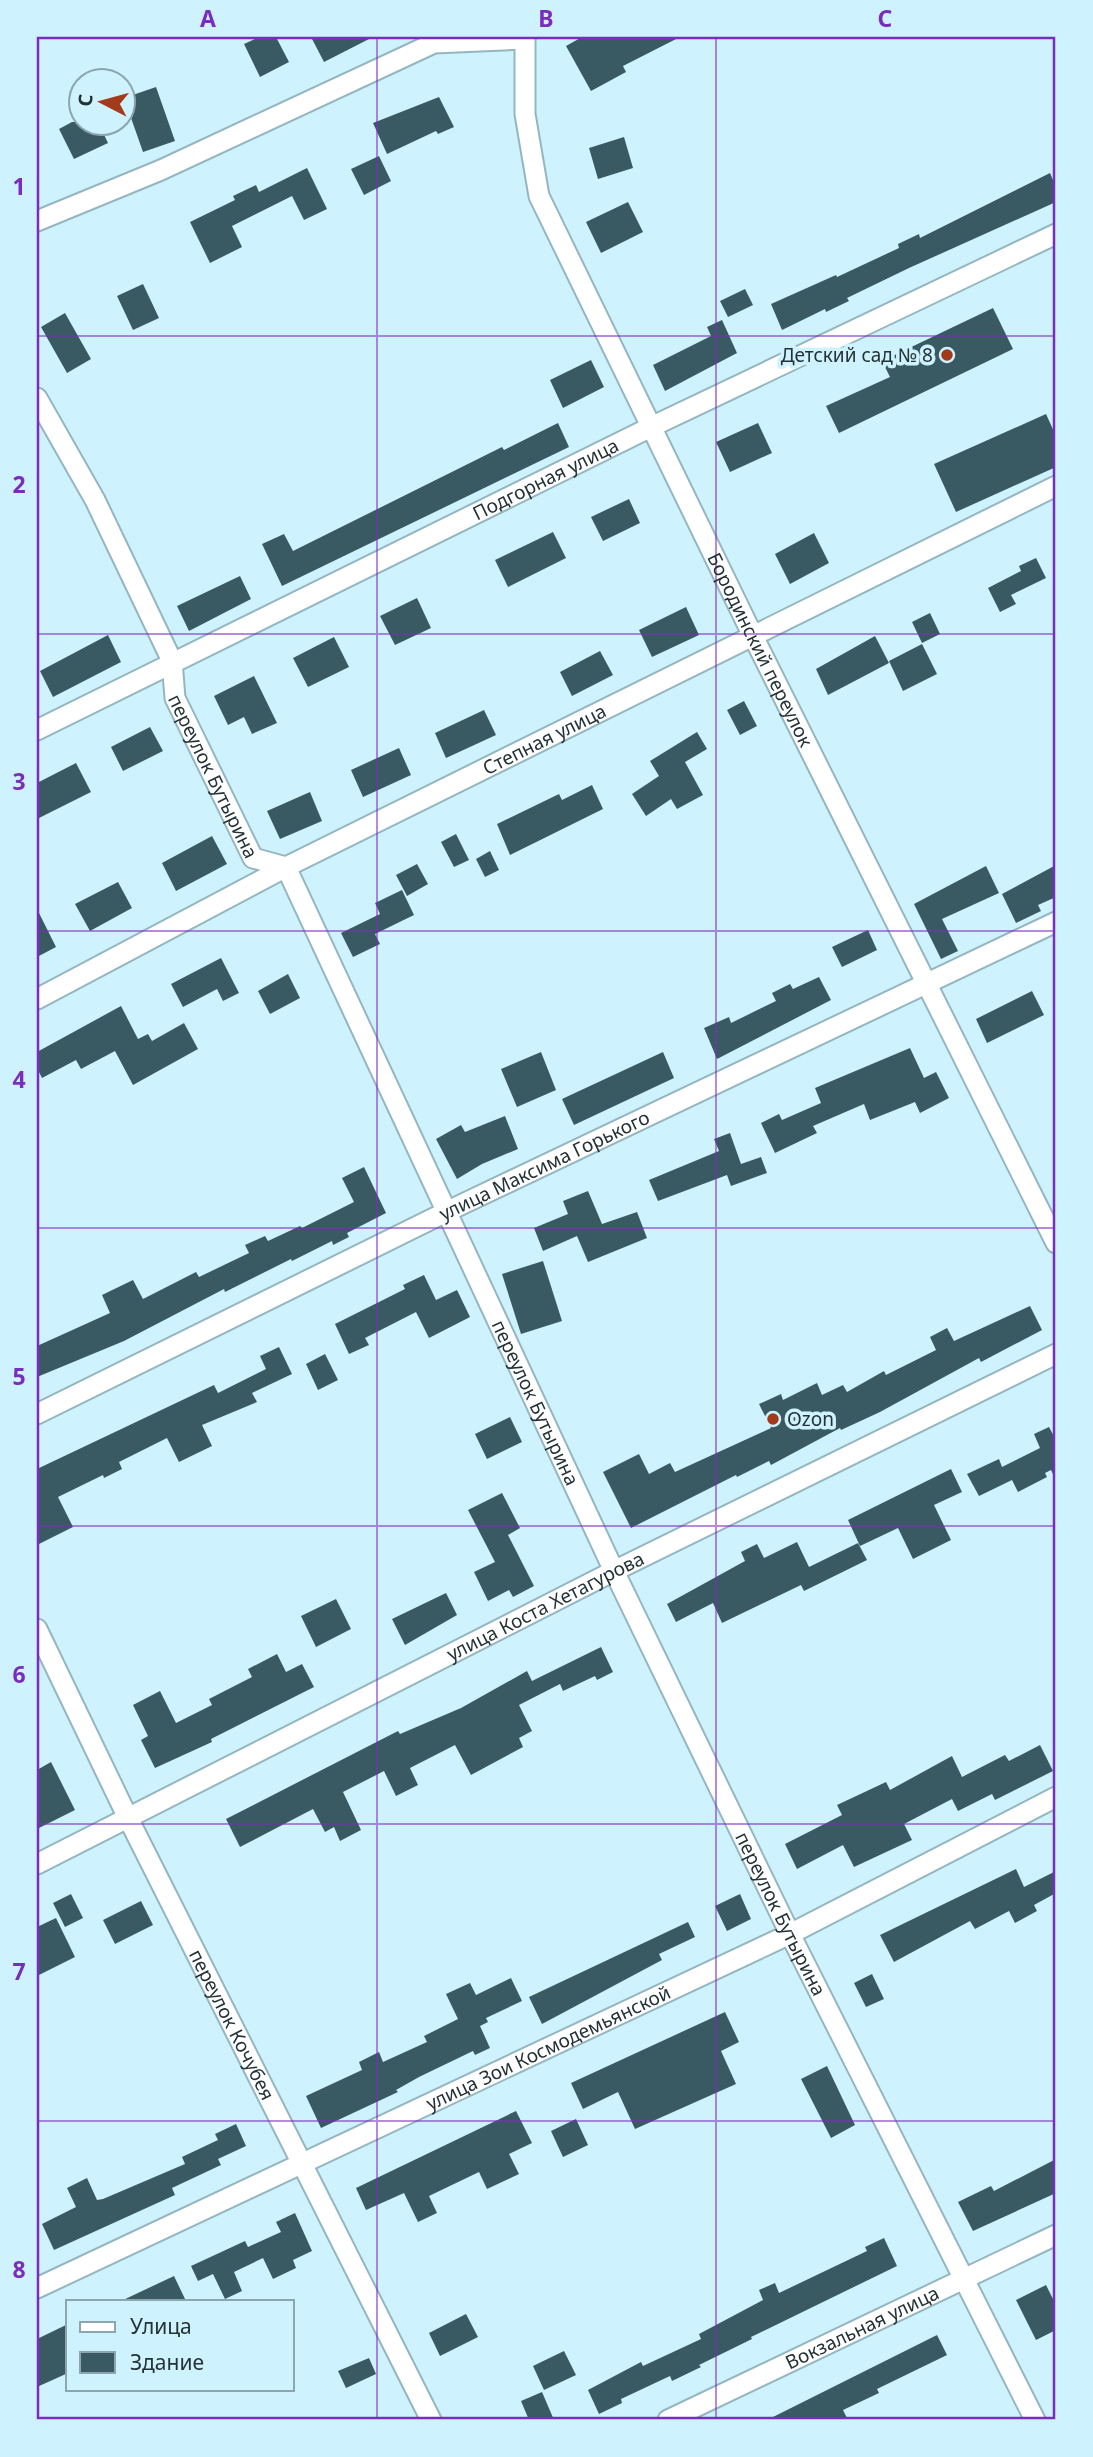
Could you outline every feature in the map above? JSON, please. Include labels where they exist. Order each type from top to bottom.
[{"type":"street","points":[[37,221],[161,170],[434,43],[526,38]]},
{"type":"street","name":"Бородинский переулок","points":[[526,38],[525,114],[539,196],[753,636],[1056,1243]]},
{"type":"street","name":"Подгорная улица","points":[[37,730],[172,661],[651,427],[1056,234]]},
{"type":"street","name":"переулок Бутырина","points":[[37,398],[95,500],[172,661],[175,698],[253,858],[286,867],[614,1572],[790,1934],[1035,2420]]},
{"type":"street","name":"Степная улица","points":[[37,999],[286,867],[1056,486]]},
{"type":"street","name":"улица Максима Горького","points":[[37,1414],[446,1212],[1056,922]]},
{"type":"street","name":"улица Коста Хетагурова","points":[[37,1864],[614,1572],[1056,1354]]},
{"type":"street","name":"переулок Кочубея","points":[[37,1629],[128,1818],[304,2163],[431,2420]]},
{"type":"street","name":"улица Зои Космодемьянской","points":[[37,2288],[790,1934],[1056,1797]]},
{"type":"street","name":"Вокзальная улица","points":[[668,2420],[1056,2235]]},
{"type":"building","points":[[259,37],[276,37],[289,62],[260,77],[244,44]]},
{"type":"building","points":[[311,37],[373,37],[324,62]]},
{"type":"building","points":[[582,37],[680,37],[623,66],[626,72],[591,91],[566,46]]},
{"type":"building","points":[[156,87],[175,141],[143,152],[136,132],[136,94]]},
{"type":"building","points":[[439,97],[454,127],[438,134],[436,131],[387,154],[373,123]]},
{"type":"building","points":[[66,125],[66,136],[105,136],[108,143],[74,159],[59,129]]},
{"type":"building","points":[[624,137],[633,168],[598,179],[589,148]]},
{"type":"building","points":[[379,156],[391,181],[364,195],[351,169]]},
{"type":"building","points":[[307,168],[327,209],[304,220],[292,196],[232,226],[242,247],[210,263],[190,222],[235,200],[233,196],[256,185],[259,192]]},
{"type":"building","points":[[1050,173],[1056,187],[1056,202],[909,268],[847,298],[849,301],[826,312],[825,309],[782,330],[771,304],[899,248],[898,244],[919,234],[920,238]]},
{"type":"building","points":[[628,202],[643,232],[601,253],[586,222]]},
{"type":"building","points":[[143,284],[159,318],[133,330],[117,296]]},
{"type":"building","points":[[745,289],[753,305],[728,317],[720,301]]},
{"type":"building","name":"Детский сад № 8","points":[[993,308],[1013,349],[839,433],[826,406],[890,377],[882,361]]},
{"type":"building","points":[[65,313],[91,359],[67,373],[41,327]]},
{"type":"building","points":[[722,320],[737,353],[665,391],[653,365],[711,336],[707,327]]},
{"type":"building","points":[[591,360],[604,387],[563,408],[550,380]]},
{"type":"building","points":[[1046,414],[1056,436],[1056,467],[956,512],[934,464]]},
{"type":"building","points":[[558,423],[569,447],[282,586],[262,544],[284,534],[293,551],[502,447],[504,450]]},
{"type":"building","points":[[758,423],[772,453],[730,472],[716,442]]},
{"type":"building","points":[[629,499],[640,523],[603,541],[591,517]]},
{"type":"building","points":[[553,532],[566,558],[508,587],[495,560]]},
{"type":"building","points":[[814,533],[829,563],[790,584],[775,554]]},
{"type":"building","points":[[1036,558],[1046,578],[1011,595],[1016,604],[1000,612],[988,588],[1021,571],[1019,566]]},
{"type":"building","points":[[240,576],[251,599],[189,631],[177,606]]},
{"type":"building","points":[[417,598],[431,628],[395,645],[380,616]]},
{"type":"building","points":[[686,607],[699,635],[652,657],[639,630]]},
{"type":"building","points":[[930,613],[940,634],[922,643],[912,622]]},
{"type":"building","points":[[108,635],[121,662],[53,697],[40,671]]},
{"type":"building","points":[[875,636],[889,663],[828,695],[816,669]]},
{"type":"building","points":[[334,637],[349,667],[308,687],[293,658]]},
{"type":"building","points":[[922,644],[937,674],[903,691],[889,661]]},
{"type":"building","points":[[600,651],[613,675],[572,696],[560,672]]},
{"type":"building","points":[[254,676],[277,723],[252,734],[244,717],[228,725],[214,696]]},
{"type":"building","points":[[744,701],[757,726],[740,735],[727,710]]},
{"type":"building","points":[[484,710],[496,735],[446,758],[435,733]]},
{"type":"building","points":[[150,727],[163,751],[123,771],[111,747]]},
{"type":"building","points":[[697,732],[707,749],[685,762],[703,795],[677,809],[671,799],[646,816],[632,794],[659,776],[650,761]]},
{"type":"building","points":[[399,748],[411,775],[363,797],[351,770]]},
{"type":"building","points":[[76,763],[91,792],[37,819],[37,783]]},
{"type":"building","points":[[592,785],[603,809],[510,855],[497,824],[559,794],[562,800]]},
{"type":"building","points":[[310,792],[322,821],[280,839],[267,811]]},
{"type":"building","points":[[456,834],[469,860],[454,867],[441,842]]},
{"type":"building","points":[[212,836],[227,864],[176,891],[162,863]]},
{"type":"building","points":[[490,851],[499,870],[485,877],[476,859]]},
{"type":"building","points":[[417,864],[428,884],[407,896],[396,875]]},
{"type":"building","points":[[1056,865],[1056,897],[1038,905],[1041,911],[1016,923],[1002,894]]},
{"type":"building","points":[[986,866],[999,893],[942,919],[958,951],[941,959],[914,904]]},
{"type":"building","points":[[118,882],[132,908],[90,931],[75,904]]},
{"type":"building","points":[[402,890],[414,915],[375,934],[380,944],[353,957],[341,933],[380,914],[375,903]]},
{"type":"building","points":[[37,909],[56,947],[37,957]]},
{"type":"building","points":[[868,930],[877,950],[842,967],[832,947]]},
{"type":"building","points":[[221,958],[239,993],[223,1001],[217,989],[183,1007],[171,984]]},
{"type":"building","points":[[288,974],[300,998],[270,1014],[258,991]]},
{"type":"building","points":[[819,977],[831,1000],[717,1059],[704,1028],[729,1017],[731,1023],[776,1001],[772,993],[790,984],[793,989]]},
{"type":"building","points":[[1032,991],[1044,1015],[987,1043],[976,1019]]},
{"type":"building","points":[[121,1006],[138,1039],[148,1034],[152,1041],[184,1023],[198,1049],[133,1085],[115,1051],[81,1069],[76,1060],[42,1078],[37,1068],[37,1052]]},
{"type":"building","points":[[910,1048],[924,1078],[936,1072],[949,1098],[920,1113],[915,1102],[870,1120],[864,1104],[813,1126],[817,1133],[775,1153],[761,1123],[779,1114],[782,1120],[821,1103],[815,1088]]},
{"type":"building","points":[[541,1052],[556,1090],[517,1107],[501,1069]]},
{"type":"building","points":[[663,1052],[674,1078],[574,1125],[562,1099]]},
{"type":"building","points":[[505,1116],[518,1149],[482,1164],[457,1179],[436,1139],[461,1125],[465,1132]]},
{"type":"building","points":[[730,1133],[741,1164],[761,1157],[767,1173],[731,1186],[727,1175],[658,1201],[649,1180],[719,1151],[714,1139]]},
{"type":"building","points":[[364,1167],[386,1213],[347,1233],[349,1237],[333,1245],[332,1241],[292,1261],[291,1259],[225,1292],[224,1289],[124,1341],[37,1377],[37,1346],[110,1313],[102,1295],[133,1280],[143,1299],[196,1272],[199,1277],[249,1253],[245,1245],[265,1236],[268,1241],[300,1226],[302,1228],[354,1202],[342,1178]]},
{"type":"building","points":[[588,1191],[602,1224],[637,1212],[647,1238],[588,1262],[577,1236],[543,1251],[534,1228],[568,1214],[563,1201]]},
{"type":"building","points":[[543,1261],[562,1321],[521,1334],[502,1274]]},
{"type":"building","points":[[424,1275],[436,1300],[457,1290],[470,1317],[429,1338],[416,1312],[365,1338],[369,1345],[349,1354],[335,1324],[405,1289],[403,1285]]},
{"type":"building","points":[[1030,1306],[1042,1330],[981,1362],[979,1358],[880,1412],[841,1430],[840,1428],[771,1465],[769,1461],[737,1477],[736,1475],[631,1528],[603,1472],[639,1454],[649,1474],[670,1463],[675,1472],[771,1428],[759,1404],[781,1394],[783,1400],[817,1383],[822,1395],[843,1385],[847,1392],[884,1371],[886,1375],[936,1350],[930,1337],[947,1328],[954,1341]]},
{"type":"building","points":[[279,1347],[292,1374],[252,1393],[257,1402],[202,1425],[212,1446],[179,1462],[167,1438],[119,1462],[122,1469],[104,1478],[103,1475],[58,1497],[73,1527],[37,1545],[37,1469],[214,1385],[218,1393],[266,1369],[260,1356]]},
{"type":"building","points":[[325,1354],[338,1380],[318,1390],[306,1364]]},
{"type":"building","points":[[510,1417],[522,1442],[487,1459],[475,1434]]},
{"type":"building","points":[[1049,1427],[1056,1440],[1056,1481],[1051,1470],[1045,1473],[1047,1477],[1018,1492],[1012,1480],[979,1496],[967,1474],[999,1459],[1002,1467],[1040,1448],[1034,1434]]},
{"type":"building","points":[[951,1469],[962,1492],[934,1505],[951,1540],[913,1559],[898,1528],[860,1546],[848,1520]]},
{"type":"building","points":[[502,1493],[520,1528],[508,1535],[534,1586],[513,1597],[509,1590],[488,1601],[474,1572],[495,1562],[468,1510]]},
{"type":"building","points":[[797,1542],[809,1567],[858,1543],[867,1560],[804,1591],[801,1585],[722,1623],[713,1603],[676,1622],[667,1604],[745,1561],[741,1552],[757,1544],[764,1558]]},
{"type":"building","points":[[446,1593],[457,1615],[405,1645],[392,1619]]},
{"type":"building","points":[[336,1599],[351,1629],[316,1647],[301,1616]]},
{"type":"building","points":[[601,1647],[613,1672],[597,1680],[595,1676],[563,1691],[560,1684],[519,1705],[532,1731],[519,1738],[523,1747],[471,1775],[455,1745],[410,1768],[418,1785],[396,1796],[384,1771],[343,1792],[361,1830],[340,1841],[334,1827],[325,1832],[313,1809],[240,1847],[226,1819],[398,1731],[400,1734],[461,1708],[527,1671],[532,1681]]},
{"type":"building","points":[[277,1654],[286,1672],[302,1664],[314,1687],[211,1739],[212,1742],[155,1768],[141,1740],[148,1736],[133,1705],[160,1691],[176,1723],[212,1705],[209,1699],[252,1677],[248,1669]]},
{"type":"building","points":[[1040,1745],[1053,1771],[995,1800],[992,1794],[958,1811],[952,1799],[904,1824],[912,1840],[854,1867],[843,1845],[797,1869],[785,1844],[842,1815],[837,1805],[886,1782],[890,1790],[952,1756],[962,1777],[1005,1755],[1009,1761]]},
{"type":"building","points":[[51,1762],[75,1810],[37,1829],[37,1770]]},
{"type":"building","points":[[1016,1869],[1024,1887],[1056,1871],[1056,1893],[1034,1905],[1037,1911],[1015,1923],[1009,1911],[975,1929],[970,1921],[894,1962],[880,1935]]},
{"type":"building","points":[[71,1894],[83,1918],[65,1927],[53,1903]]},
{"type":"building","points":[[740,1894],[751,1919],[727,1931],[715,1906]]},
{"type":"building","points":[[141,1901],[153,1925],[115,1944],[103,1920]]},
{"type":"building","points":[[56,1918],[75,1957],[37,1976],[37,1927]]},
{"type":"building","points":[[688,1922],[695,1937],[659,1954],[662,1960],[542,2024],[529,1997]]},
{"type":"building","points":[[872,1974],[884,1999],[866,2007],[854,1983]]},
{"type":"building","points":[[511,1978],[522,2001],[486,2018],[488,2022],[480,2026],[490,2048],[475,2055],[473,2051],[419,2077],[396,2090],[398,2092],[321,2128],[306,2096],[362,2070],[359,2062],[379,2052],[383,2062],[427,2042],[424,2036],[458,2019],[446,1994],[470,1983],[476,1995]]},
{"type":"building","points":[[725,2012],[739,2042],[721,2051],[736,2084],[635,2129],[618,2092],[583,2109],[571,2083]]},
{"type":"building","points":[[827,2066],[855,2125],[831,2138],[801,2079]]},
{"type":"building","points":[[516,2111],[532,2143],[509,2154],[519,2174],[487,2189],[479,2172],[429,2196],[437,2213],[418,2222],[404,2193],[366,2210],[356,2188]]},
{"type":"building","points":[[576,2119],[588,2145],[563,2157],[551,2131]]},
{"type":"building","points":[[236,2124],[246,2146],[218,2159],[221,2165],[172,2188],[175,2195],[54,2250],[42,2224],[76,2207],[67,2188],[87,2178],[97,2200],[103,2199],[185,2164],[182,2157],[218,2140],[215,2134]]},
{"type":"building","points":[[1056,2159],[1056,2193],[973,2231],[958,2202],[991,2186],[994,2191]]},
{"type":"building","points":[[295,2213],[312,2251],[293,2260],[296,2268],[273,2279],[263,2258],[234,2272],[242,2291],[225,2299],[213,2274],[198,2281],[191,2266],[245,2241],[248,2247],[281,2232],[276,2222]]},
{"type":"building","points":[[884,2238],[897,2266],[751,2337],[752,2339],[672,2381],[670,2376],[621,2399],[622,2403],[599,2414],[588,2390],[641,2362],[643,2366],[701,2339],[699,2334],[763,2300],[759,2290],[775,2283],[779,2293],[867,2251],[865,2247]]},
{"type":"building","points":[[174,2276],[186,2300],[123,2300]]},
{"type":"building","points":[[1046,2285],[1056,2305],[1056,2330],[1036,2340],[1016,2300]]},
{"type":"building","points":[[466,2314],[478,2337],[440,2356],[429,2333]]},
{"type":"building","points":[[66,2325],[66,2374],[37,2387],[37,2339]]},
{"type":"building","points":[[937,2335],[947,2355],[877,2389],[879,2393],[843,2410],[848,2420],[767,2420]]},
{"type":"building","points":[[564,2351],[576,2375],[544,2390],[533,2366]]},
{"type":"building","points":[[369,2358],[376,2374],[346,2388],[338,2371]]},
{"type":"building","points":[[542,2392],[554,2420],[529,2420],[521,2401]]},
{"type":"place","name":"Детский сад № 8","points":[[947,355]]},
{"type":"place","name":"Ozon","points":[[773,1419]]}]
